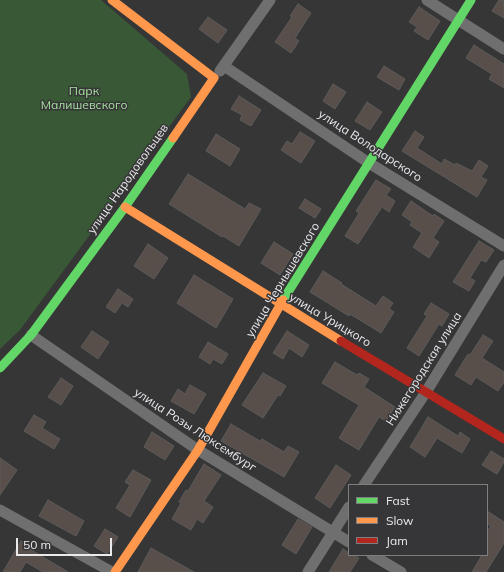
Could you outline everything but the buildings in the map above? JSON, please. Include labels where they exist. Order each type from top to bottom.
[{"type":"street","points":[[112,0],[214,78]]},
{"type":"street","name":"улица Народовольцев","points":[[0,368],[31,335],[125,207],[270,0]]},
{"type":"street","points":[[427,0],[504,49]]},
{"type":"street","name":"улица Чернышевского","points":[[113,572],[198,450],[281,304],[471,0]]},
{"type":"street","name":"улица Володарского","points":[[224,66],[369,163],[504,246]]},
{"type":"street","name":"улица Урицкого","points":[[125,207],[281,304],[504,439]]},
{"type":"street","name":"Нижегородская улица","points":[[365,484],[426,392],[504,265]]},
{"type":"street","name":"улица Розы Люксембург","points":[[31,335],[198,450],[348,541]]},
{"type":"street","points":[[308,572],[348,508]]},
{"type":"street","points":[[0,510],[113,572]]},
{"type":"street","points":[[374,556],[401,572]]},
{"type":"green space","name":"Парк Малишевского","points":[[0,0],[101,0],[187,74],[191,97],[20,330],[0,349]]},
{"type":"traffic: fast","points":[[283,300],[471,0]]},
{"type":"traffic: fast","points":[[0,368],[31,335],[125,207],[173,138]]},
{"type":"traffic: slow","points":[[112,0],[214,78],[173,138]]},
{"type":"traffic: slow","points":[[125,207],[341,341]]},
{"type":"traffic: slow","points":[[115,572],[198,450],[283,300]]},
{"type":"traffic: jam","points":[[341,341],[504,439]]}]
